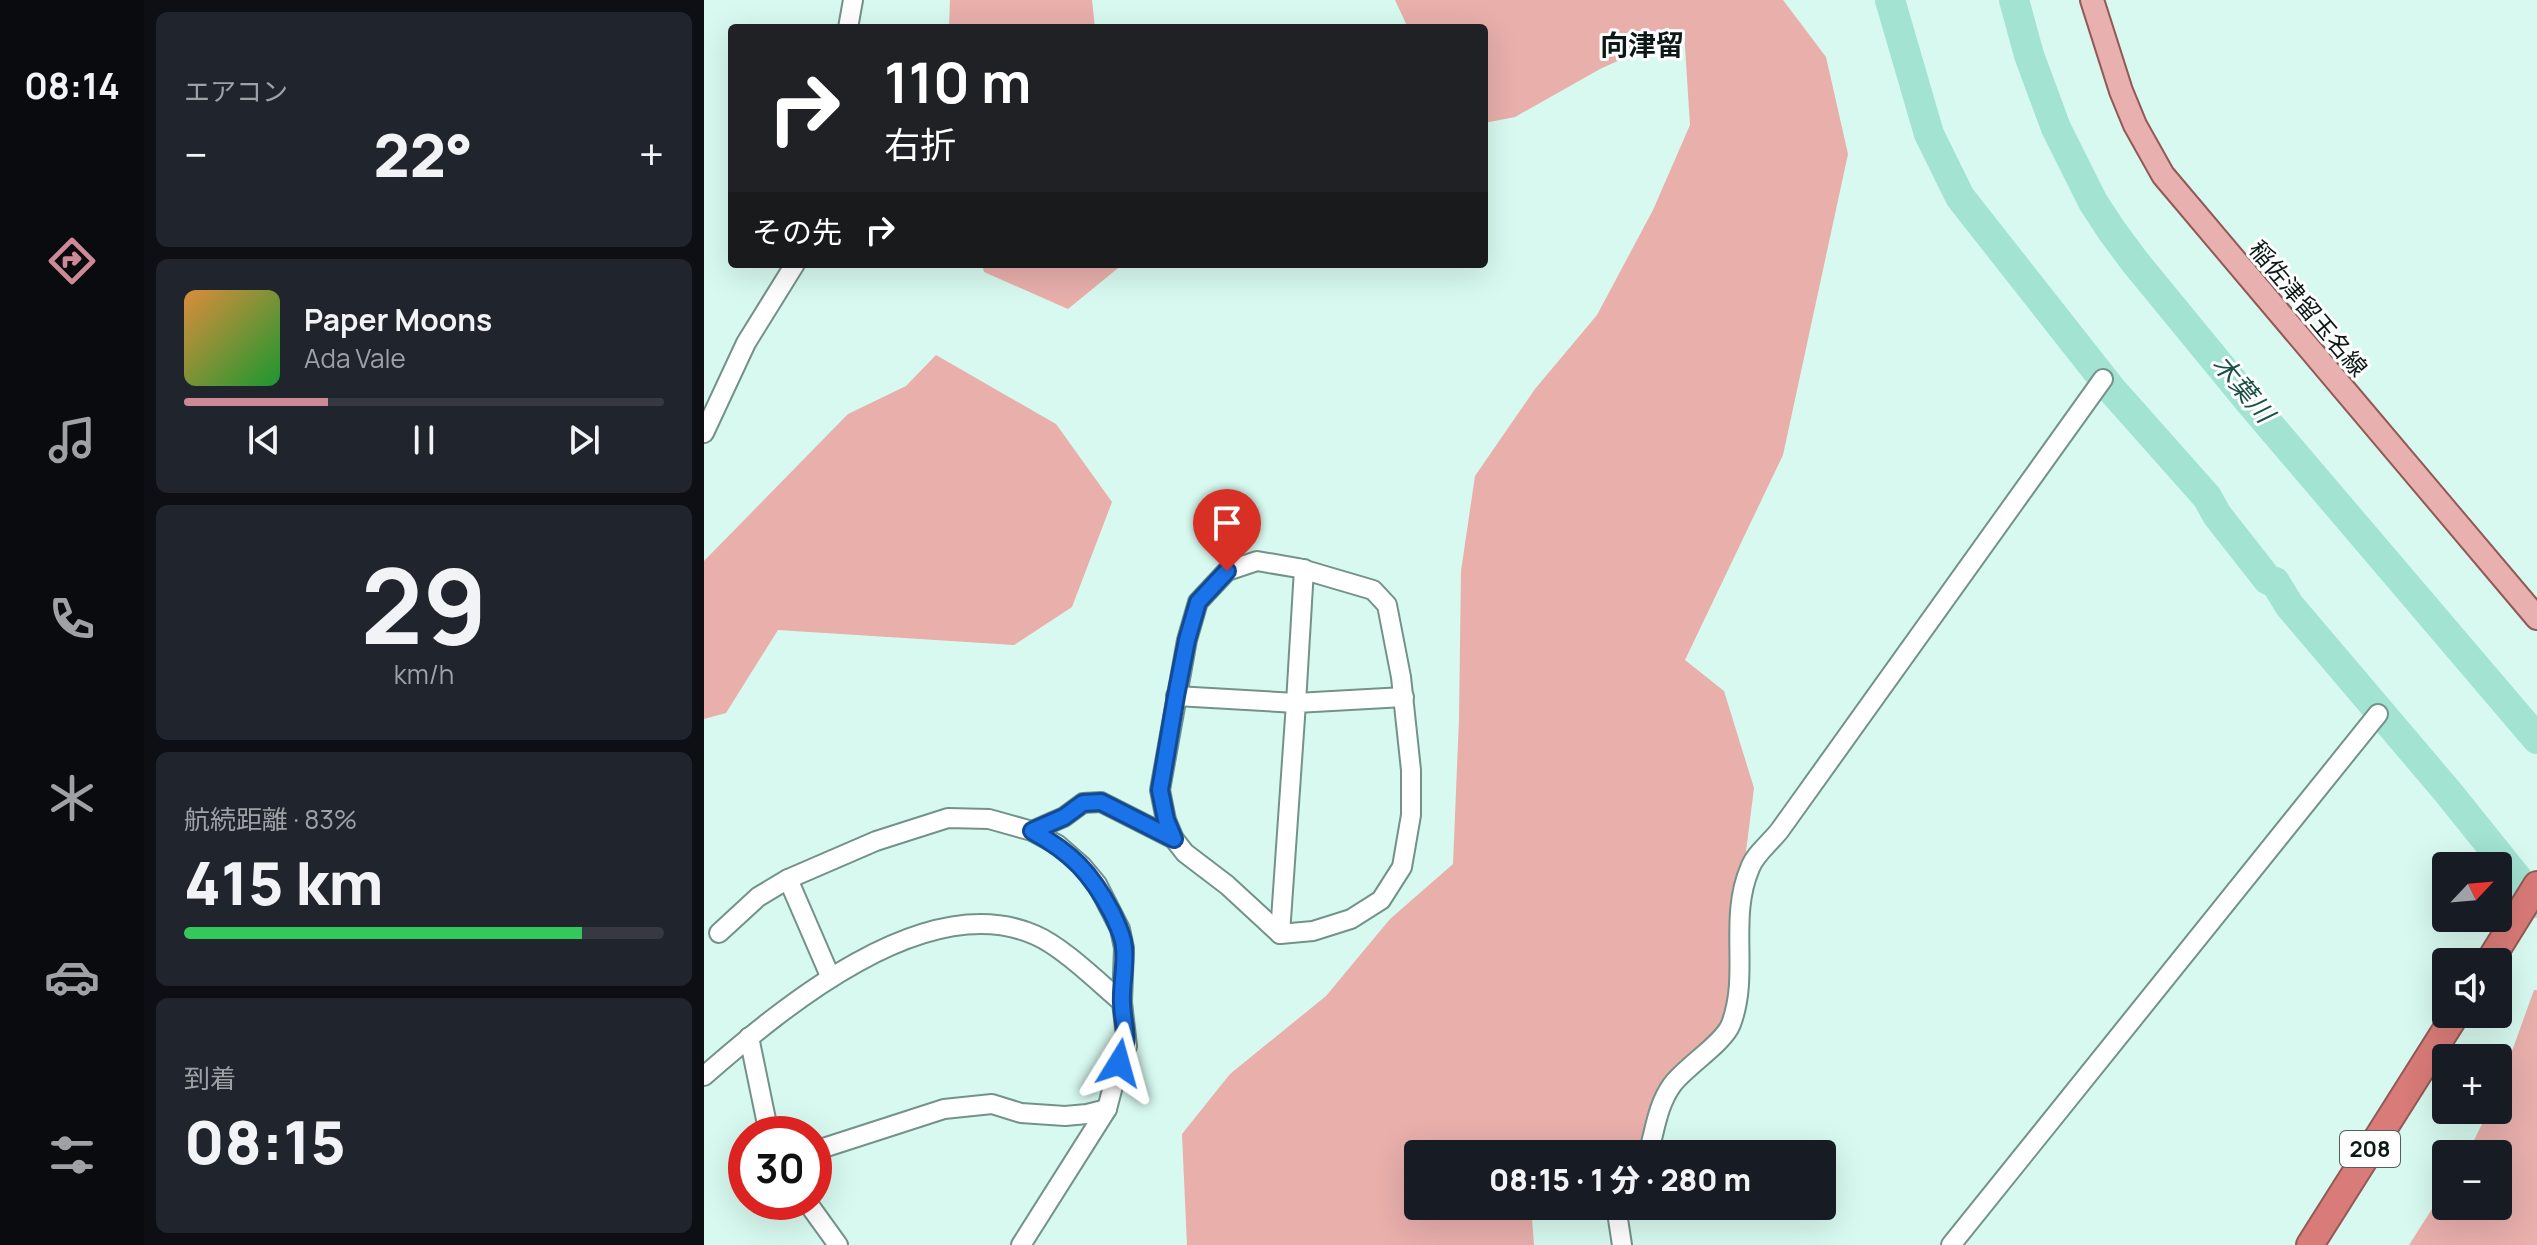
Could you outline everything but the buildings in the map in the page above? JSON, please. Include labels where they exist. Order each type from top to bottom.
[{"type":"highway","points":[[2498,948],[2537,885]]},
{"type":"highway","name":"208","points":[[2310,1245],[2447,1028]]},
{"type":"main road","name":"稲佐津留玉名線","points":[[2092,0],[2121,91],[2135,125],[2163,175],[2537,618]]},
{"type":"street","points":[[849,24],[853,0]]},
{"type":"street","points":[[704,433],[746,343],[793,268]]},
{"type":"street","points":[[1651,1140],[1657,1116],[1672,1085],[1730,1028],[1739,996],[1737,938],[1740,899],[1750,865],[1780,830],[2103,379]]},
{"type":"street","points":[[1257,561],[1304,569],[1373,590],[1387,605],[1404,697],[1411,770],[1411,815],[1402,867],[1381,900],[1351,919],[1313,931],[1280,934],[1227,885],[1185,853],[1174,839],[1166,820],[1160,790],[1176,696],[1198,602],[1227,571],[1257,561]]},
{"type":"street","points":[[1280,934],[1304,569]]},
{"type":"street","points":[[1176,696],[1296,703],[1404,697]]},
{"type":"street","points":[[1951,1245],[2378,714]]},
{"type":"street","points":[[1032,831],[1064,817],[1083,803],[1101,802],[1174,839]]},
{"type":"street","points":[[719,933],[758,897],[788,879],[876,841],[948,818],[989,819],[1032,831],[1058,845],[1082,866],[1097,884],[1120,929],[1124,948],[1122,1002],[1127,1046],[1119,1063],[1107,1109],[1021,1245]]},
{"type":"street","points":[[788,879],[830,976]]},
{"type":"street","points":[[704,1076],[749,1037],[830,976],[891,946],[927,933],[974,925],[1003,926],[1037,936],[1122,1002]]},
{"type":"street","points":[[749,1037],[765,1116]]},
{"type":"street","points":[[832,1145],[944,1109],[992,1104],[1021,1113],[1065,1116],[1107,1109]]},
{"type":"street","points":[[820,1220],[838,1245]]},
{"type":"street","points":[[1618,1220],[1622,1245]]},
{"type":"shaded area","points":[[950,0],[1092,0],[1095,24],[949,24]]},
{"type":"shaded area","points":[[1395,0],[1783,0],[1826,57],[1848,154],[1783,455],[1685,660],[1724,691],[1754,788],[1740,899],[1730,1028],[1672,1085],[1653,1140],[1404,1140],[1404,1220],[1532,1220],[1534,1245],[1187,1245],[1182,1134],[1230,1074],[1326,996],[1390,919],[1453,864],[1461,571],[1475,476],[1535,389],[1597,315],[1653,210],[1690,125],[1684,31],[1600,69],[1515,117],[1488,122],[1488,24],[1406,24]]},
{"type":"shaded area","points":[[983,268],[1118,268],[1068,309],[984,272]]},
{"type":"shaded area","points":[[936,355],[1056,424],[1112,502],[1072,607],[1014,645],[778,630],[726,713],[704,719],[704,561],[848,414],[906,386]]},
{"type":"shaded area","points":[[2534,990],[2537,990],[2537,1245],[2409,1245],[2432,1209],[2432,1220],[2512,1220],[2512,1140],[2474,1140],[2482,1124],[2512,1124],[2512,1051]]},
{"type":"waterway","points":[[1890,0],[1929,134],[1960,197],[2112,390],[2207,497],[2217,515],[2268,580],[2275,582],[2289,605],[2447,791],[2537,903]]},
{"type":"waterway","name":"木葉川","points":[[2014,0],[2029,55],[2056,128],[2093,202],[2112,231],[2249,401],[2537,739]]},
{"type":"district","name":"向津留","points":[[1642,44]]},
{"type":"route","points":[[1119,1063],[1127,1046],[1122,1002],[1124,948],[1120,929],[1097,884],[1082,866],[1058,845],[1032,831],[1064,817],[1083,803],[1101,802],[1174,839],[1166,820],[1160,790],[1187,640],[1198,602],[1227,571]]}]
